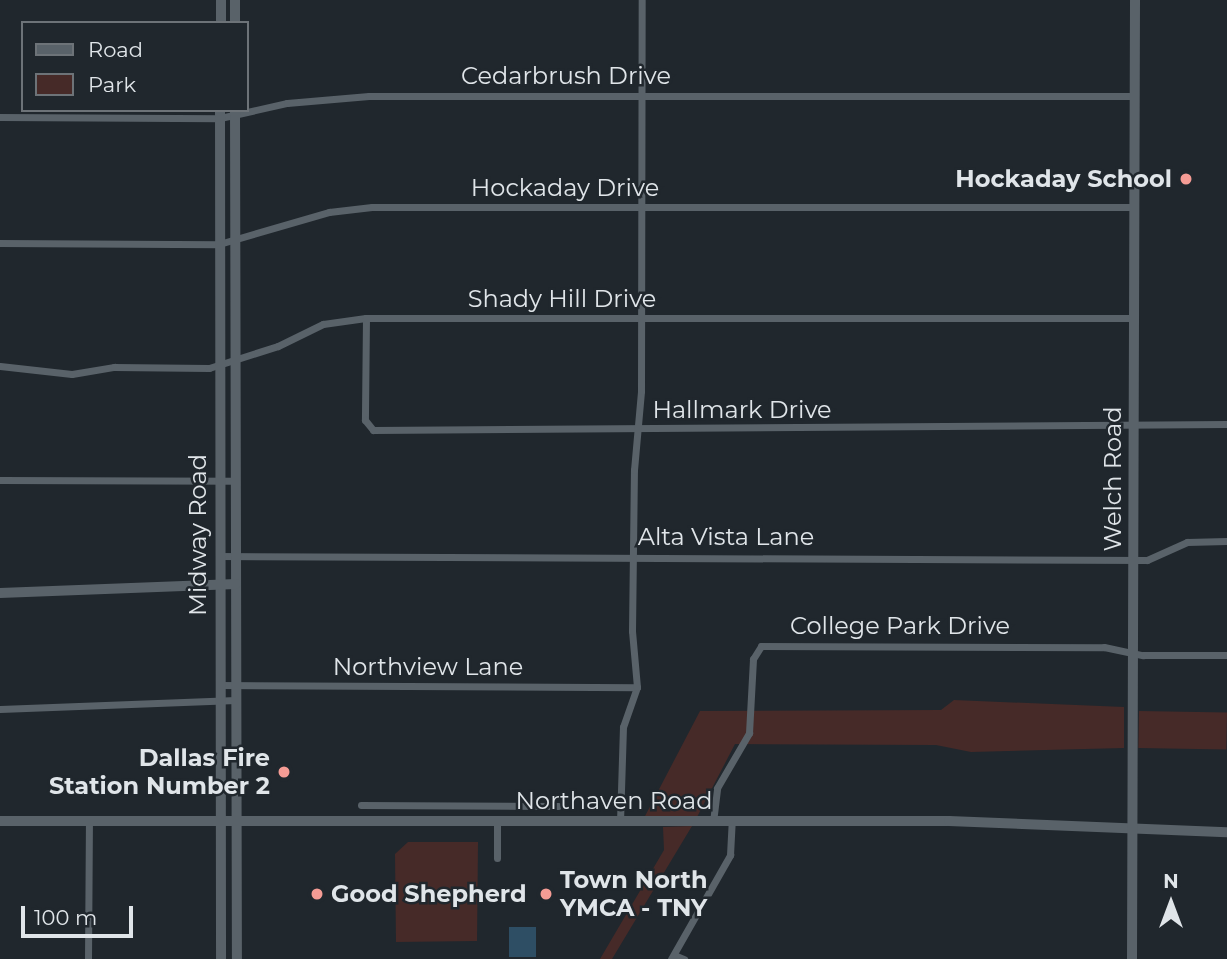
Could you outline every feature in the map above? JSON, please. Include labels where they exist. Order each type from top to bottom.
[{"type":"street","points":[[221,0],[221,21]]},
{"type":"street","points":[[235,0],[235,21]]},
{"type":"street","points":[[620,822],[623,727],[637,687],[633,558],[641,318],[642,0]]},
{"type":"street","name":"Welch Road","points":[[1132,959],[1135,0]]},
{"type":"street","name":"Cedarbrush Drive","points":[[248,110],[287,103],[369,96],[1135,96]]},
{"type":"street","name":"Cedarbrush Drive","points":[[0,117],[235,112]]},
{"type":"street","name":"Midway Road","points":[[235,112],[237,959]]},
{"type":"street","name":"Midway Road","points":[[220,114],[221,959]]},
{"type":"street","name":"Hockaday Drive","points":[[0,243],[219,244],[329,212],[372,207],[1135,207]]},
{"type":"street","name":"Shady Hill Drive","points":[[0,366],[72,374],[101,368],[219,365],[278,346],[323,324],[366,318],[1135,318]]},
{"type":"street","name":"Hallmark Drive","points":[[366,318],[365,420],[373,430],[1227,424]]},
{"type":"street","points":[[0,480],[236,481]]},
{"type":"street","name":"Alta Vista Lane","points":[[219,556],[1134,560],[1156,558],[1187,542],[1227,541]]},
{"type":"street","points":[[0,593],[236,584]]},
{"type":"street","name":"College Park Drive","points":[[713,822],[717,788],[749,733],[753,659],[761,646],[1104,647],[1133,654],[1227,655]]},
{"type":"street","name":"Northview Lane","points":[[220,685],[637,687]]},
{"type":"street","points":[[0,709],[236,700]]},
{"type":"street","points":[[361,805],[558,806]]},
{"type":"street","points":[[401,823],[402,806]]},
{"type":"street","points":[[529,822],[530,806]]},
{"type":"street","name":"Northaven Road","points":[[0,821],[236,824],[949,821],[1133,832],[1227,832]]},
{"type":"street","points":[[88,959],[89,822]]},
{"type":"street","points":[[497,822],[497,858]]},
{"type":"street","points":[[684,959],[672,957],[730,855],[732,822]]},
{"type":"green space","points":[[954,700],[1124,707],[1124,748],[971,752],[936,745],[735,744],[696,819],[644,818],[700,711],[941,710]]},
{"type":"green space","points":[[1139,711],[1227,713],[1226,750],[1138,748]]},
{"type":"green space","points":[[692,826],[612,959],[600,959],[664,850],[663,827]]},
{"type":"green space","points":[[408,842],[478,842],[477,941],[396,942],[395,854]]},
{"type":"water","points":[[509,927],[536,927],[536,957],[509,957]]},
{"type":"place","name":"Hockaday School","points":[[1186,179]]},
{"type":"place","name":"Dallas Fire Station Number 2","points":[[284,772]]},
{"type":"place","name":"Good Shepherd","points":[[317,894]]},
{"type":"place","name":"Town North YMCA - TNY","points":[[546,894]]}]
